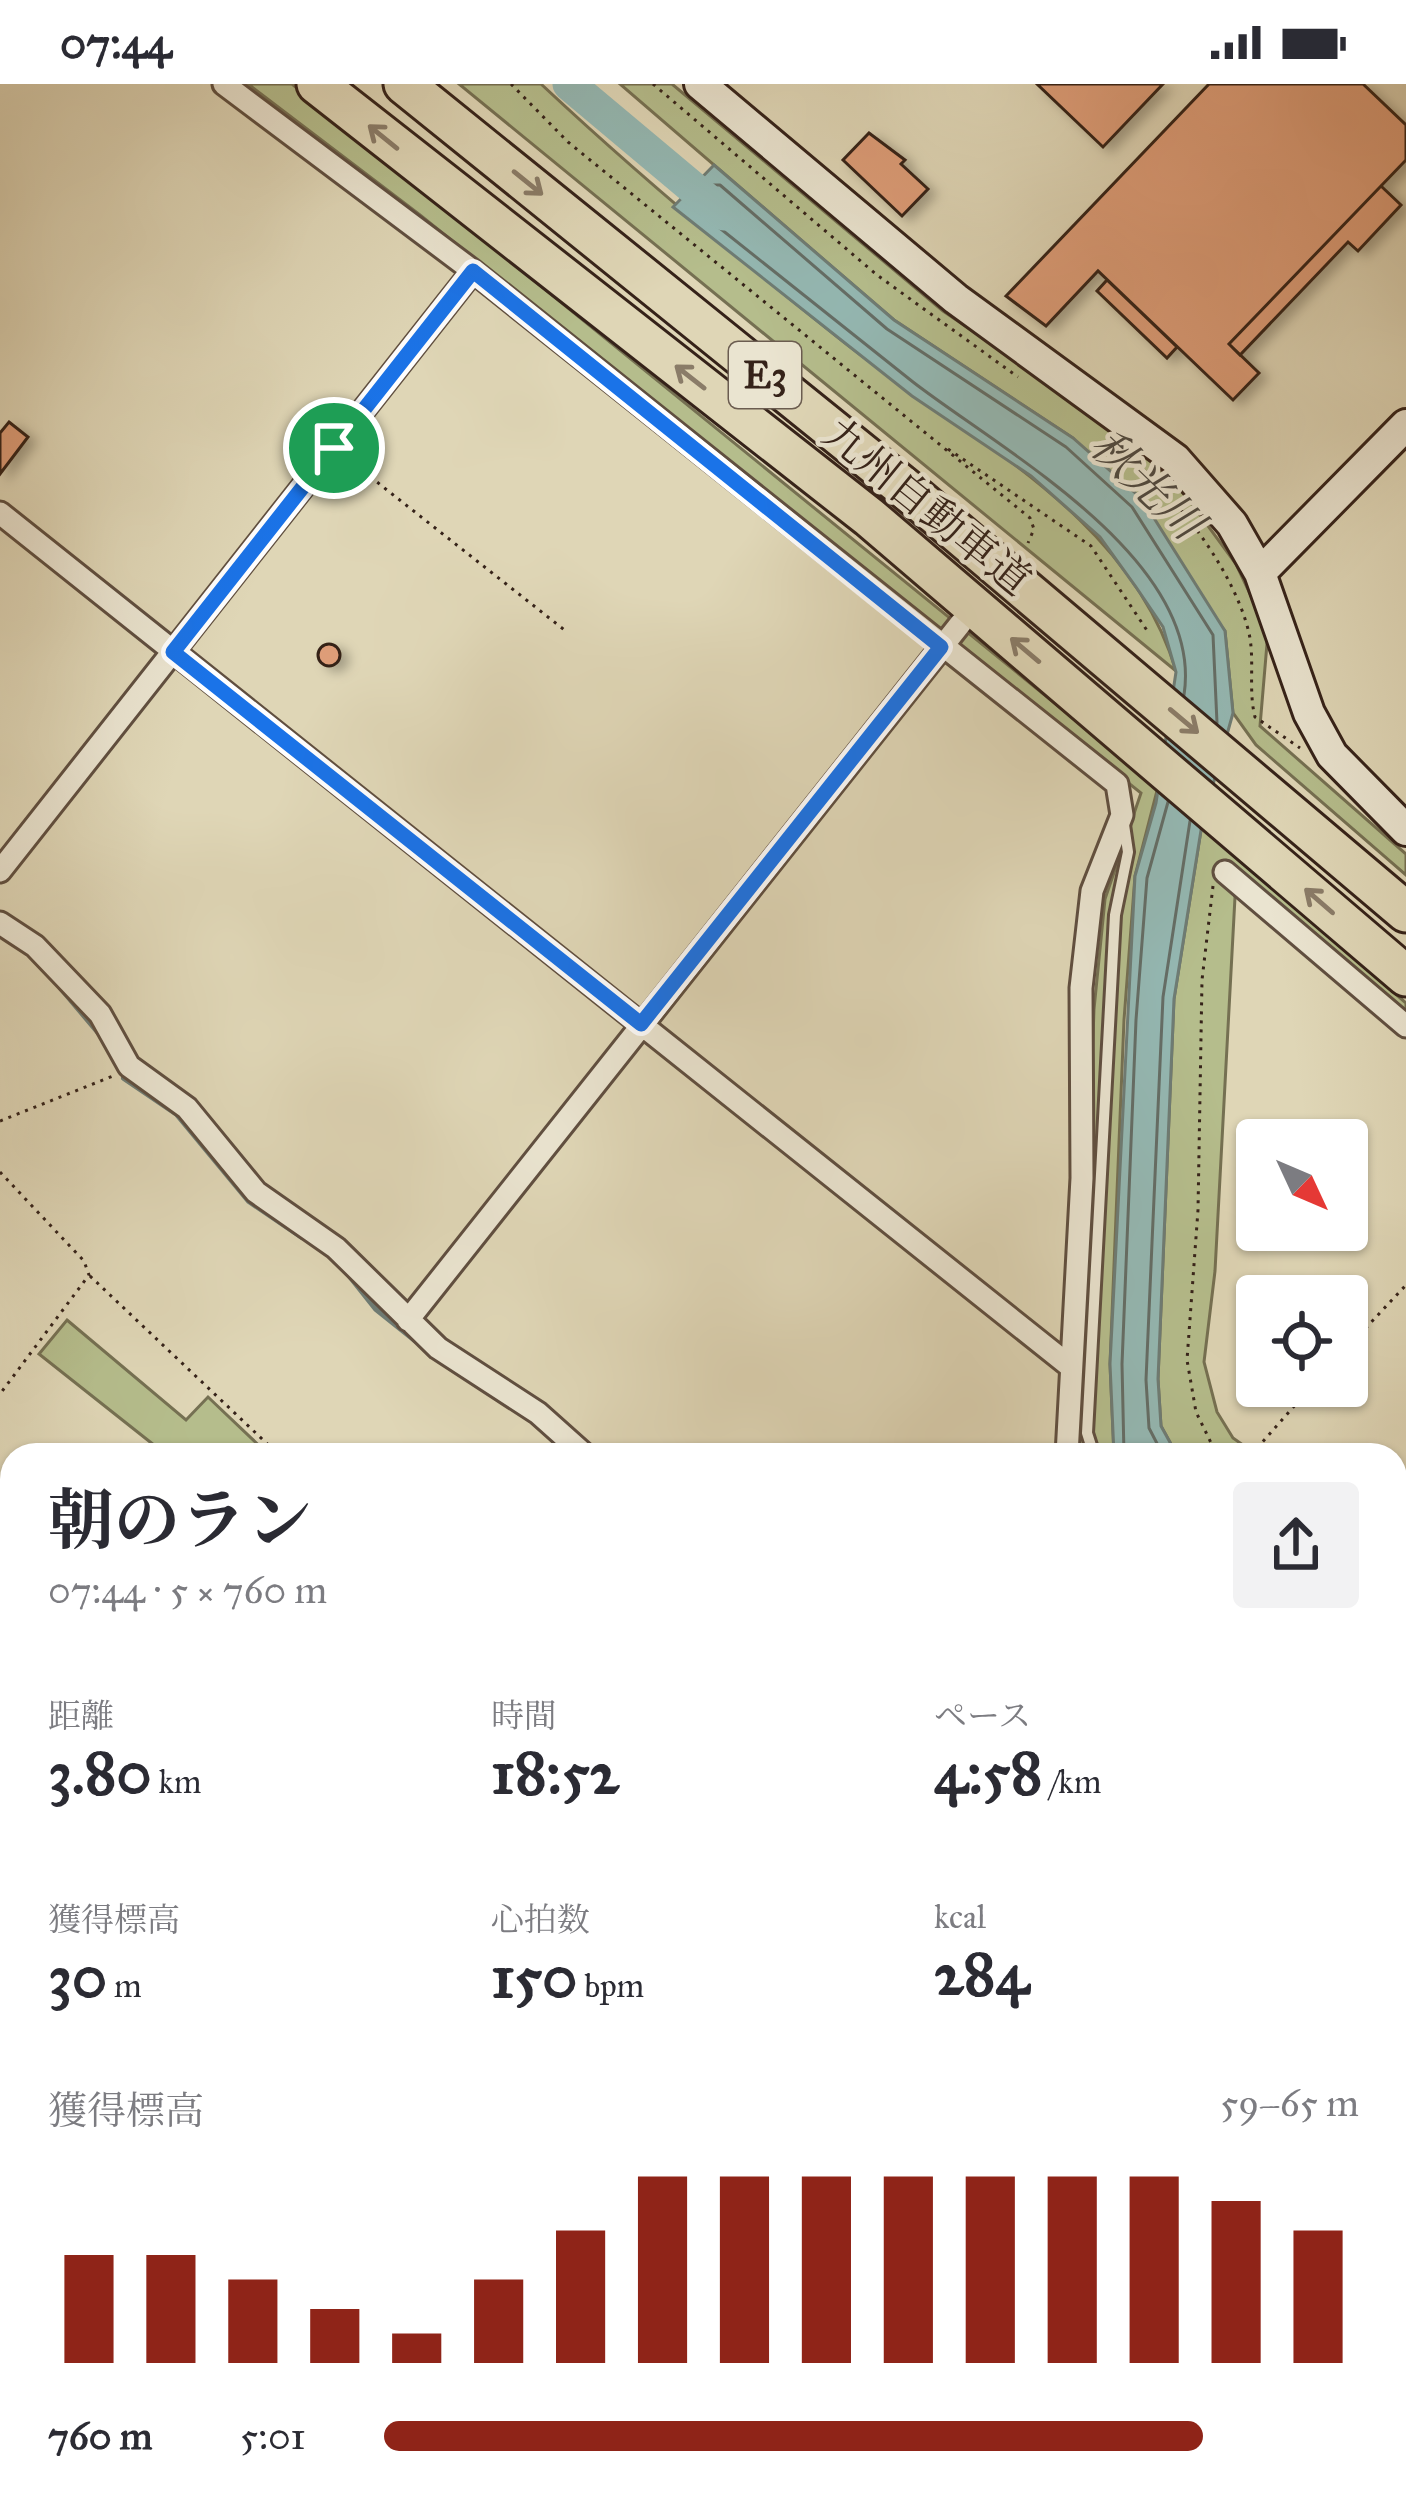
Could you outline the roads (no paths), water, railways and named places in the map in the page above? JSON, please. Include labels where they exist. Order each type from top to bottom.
[{"type":"highway","name":"九州自動車道","points":[[317,84],[868,517],[1406,976]]},
{"type":"highway","name":"九州自動車道","points":[[404,84],[1123,669],[1406,912]]},
{"type":"street","points":[[224,84],[473,271],[1117,784],[1122,815],[1092,891],[1081,988],[1082,1178],[1067,1443]]},
{"type":"street","points":[[700,84],[956,299],[1175,459],[1232,524],[1260,573],[1309,713],[1348,774],[1406,830]]},
{"type":"street","points":[[0,871],[473,271]]},
{"type":"street","points":[[1260,573],[1406,424]]},
{"type":"street","points":[[0,513],[1071,1367]]},
{"type":"street","points":[[408,1319],[961,623]]},
{"type":"street","points":[[1225,872],[1406,1026]]},
{"type":"street","points":[[0,923],[35,946],[100,1014],[130,1066],[187,1108],[256,1192],[336,1248],[438,1348],[538,1413],[572,1443]]},
{"type":"lane","points":[[1091,1443],[1115,915],[1127,852],[1122,815]]},
{"type":"water","points":[[714,165],[894,320],[1073,438],[1142,499],[1225,631],[1233,713],[1202,824],[1174,999],[1158,1379],[1161,1426],[1170,1443],[1113,1443],[1110,1364],[1135,876],[1156,803],[1176,672],[1163,627],[1100,537],[1031,476],[912,396],[673,207]]},
{"type":"waterway","name":"秋光川","points":[[569,84],[724,214]]},
{"type":"waterway","points":[[61,988],[99,1033]]},
{"type":"waterway","points":[[124,1078],[177,1114],[249,1201],[302,1237]]},
{"type":"waterway","points":[[349,1275],[376,1309],[416,1341]]}]
